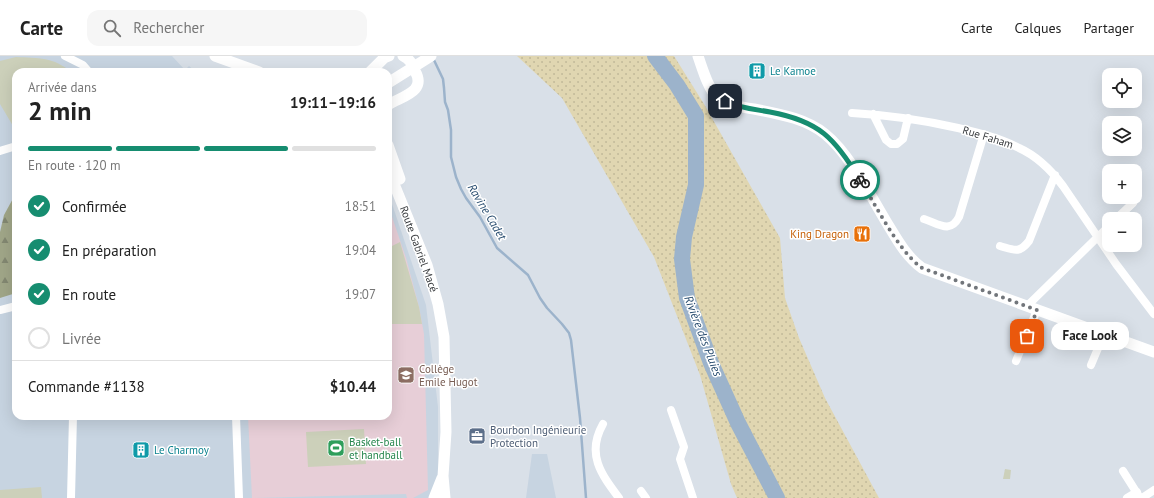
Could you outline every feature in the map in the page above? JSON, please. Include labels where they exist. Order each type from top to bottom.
[{"type":"main road","points":[[215,56],[248,68]]},
{"type":"main road","points":[[374,68],[384,58],[389,56]]},
{"type":"main road","points":[[392,103],[412,93],[419,83],[418,76],[410,61],[403,56]]},
{"type":"main road","points":[[392,80],[431,56]]},
{"type":"main road","points":[[698,56],[708,83],[716,97],[733,106],[784,115],[803,121],[824,133],[837,145],[849,161],[895,236],[915,263],[930,272],[1154,352]]},
{"type":"main road","points":[[392,156],[408,202],[410,210],[409,218]]},
{"type":"main road","name":"Route Gabriel Macé","points":[[392,178],[427,265],[438,304],[444,337],[446,432],[443,476],[445,498]]},
{"type":"main road","name":"Route Gabriel Macé","points":[[434,498],[443,476]]},
{"type":"street","points":[[65,56],[83,65],[86,68]]},
{"type":"street","name":"Rue Faham","points":[[852,113],[908,118],[984,134],[1003,140],[1020,148],[1040,161],[1055,175],[1116,264],[1154,314]]},
{"type":"street","points":[[873,114],[886,140],[891,144],[897,144],[903,138],[908,118]]},
{"type":"street","points":[[924,219],[947,227],[952,226],[960,217],[984,134]]},
{"type":"street","points":[[0,151],[12,147]]},
{"type":"street","points":[[1000,246],[1016,251],[1025,247],[1029,241],[1055,175]]},
{"type":"street","points":[[1123,212],[1132,204]]},
{"type":"street","points":[[1016,361],[1032,308],[1102,232]]},
{"type":"street","points":[[0,310],[12,307]]},
{"type":"street","points":[[1091,364],[1104,334]]},
{"type":"street","points":[[671,410],[684,447],[680,459],[692,498]]},
{"type":"street","points":[[71,498],[73,420]]},
{"type":"street","points":[[236,420],[239,498]]},
{"type":"street","points":[[603,424],[595,440],[594,451],[602,472],[619,498]]},
{"type":"street","points":[[1123,471],[1140,496]]},
{"type":"street","points":[[1127,498],[1140,496],[1154,490]]},
{"type":"shaded area","points":[[0,56],[172,56],[183,68],[12,68],[12,420],[392,420],[392,204],[426,305],[438,407],[438,481],[430,498],[0,498]]},
{"type":"shaded area","name":"Collège Emile Hugot","points":[[392,217],[406,258],[419,307],[424,334],[428,490],[413,498],[407,498],[406,494],[252,498],[248,420],[392,420]]},
{"type":"shaded area","points":[[532,454],[547,454],[556,498],[526,498]]},
{"type":"green space","points":[[16,57],[39,58],[58,63],[66,68],[12,68],[12,124],[0,104],[0,61]]},
{"type":"green space","points":[[12,200],[12,294],[0,298],[0,232],[4,215]]},
{"type":"green space","points":[[400,242],[419,307],[422,324],[392,324],[392,246]]},
{"type":"green space","name":"Basket-ball et handball","points":[[364,429],[366,464],[308,467],[306,432]]},
{"type":"green space","points":[[1005,469],[1011,470],[1010,479],[1003,479]]},
{"type":"green space","points":[[41,487],[42,498],[0,498],[0,490]]},
{"type":"sand","points":[[517,56],[674,56],[704,104],[780,238],[785,298],[799,338],[825,398],[879,498],[737,498],[731,484],[700,375],[654,257],[562,98]]},
{"type":"waterway","name":"Rivière des Pluies","points":[[655,56],[677,85],[696,116],[696,185],[684,237],[682,259],[687,298],[711,363],[738,423],[777,498]]},
{"type":"waterway","name":"Ravine Cadet","points":[[433,58],[443,79],[445,102],[448,110],[451,130],[451,157],[461,189],[480,217],[497,248],[528,275],[547,308],[569,333],[580,418],[586,498]]},
{"type":"way so far","points":[[860,180],[895,236],[915,263],[930,272],[1037,310],[1027,336]]},
{"type":"place","name":"Le Kamoe","points":[[757,71]]},
{"type":"place","name":"King Dragon","points":[[862,234]]},
{"type":"place","name":"Face Look","points":[[1027,336]]},
{"type":"place","name":"Collège Emile Hugot","points":[[406,375]]},
{"type":"place","name":"Bourbon Ingénieurie Protection","points":[[477,436]]},
{"type":"place","name":"Basket-ball et handball","points":[[336,448]]},
{"type":"place","name":"Le Charmoy","points":[[141,450]]},
{"type":"route","points":[[725,101],[733,106],[794,118],[803,121],[824,133],[837,145],[849,161],[860,180]]}]
